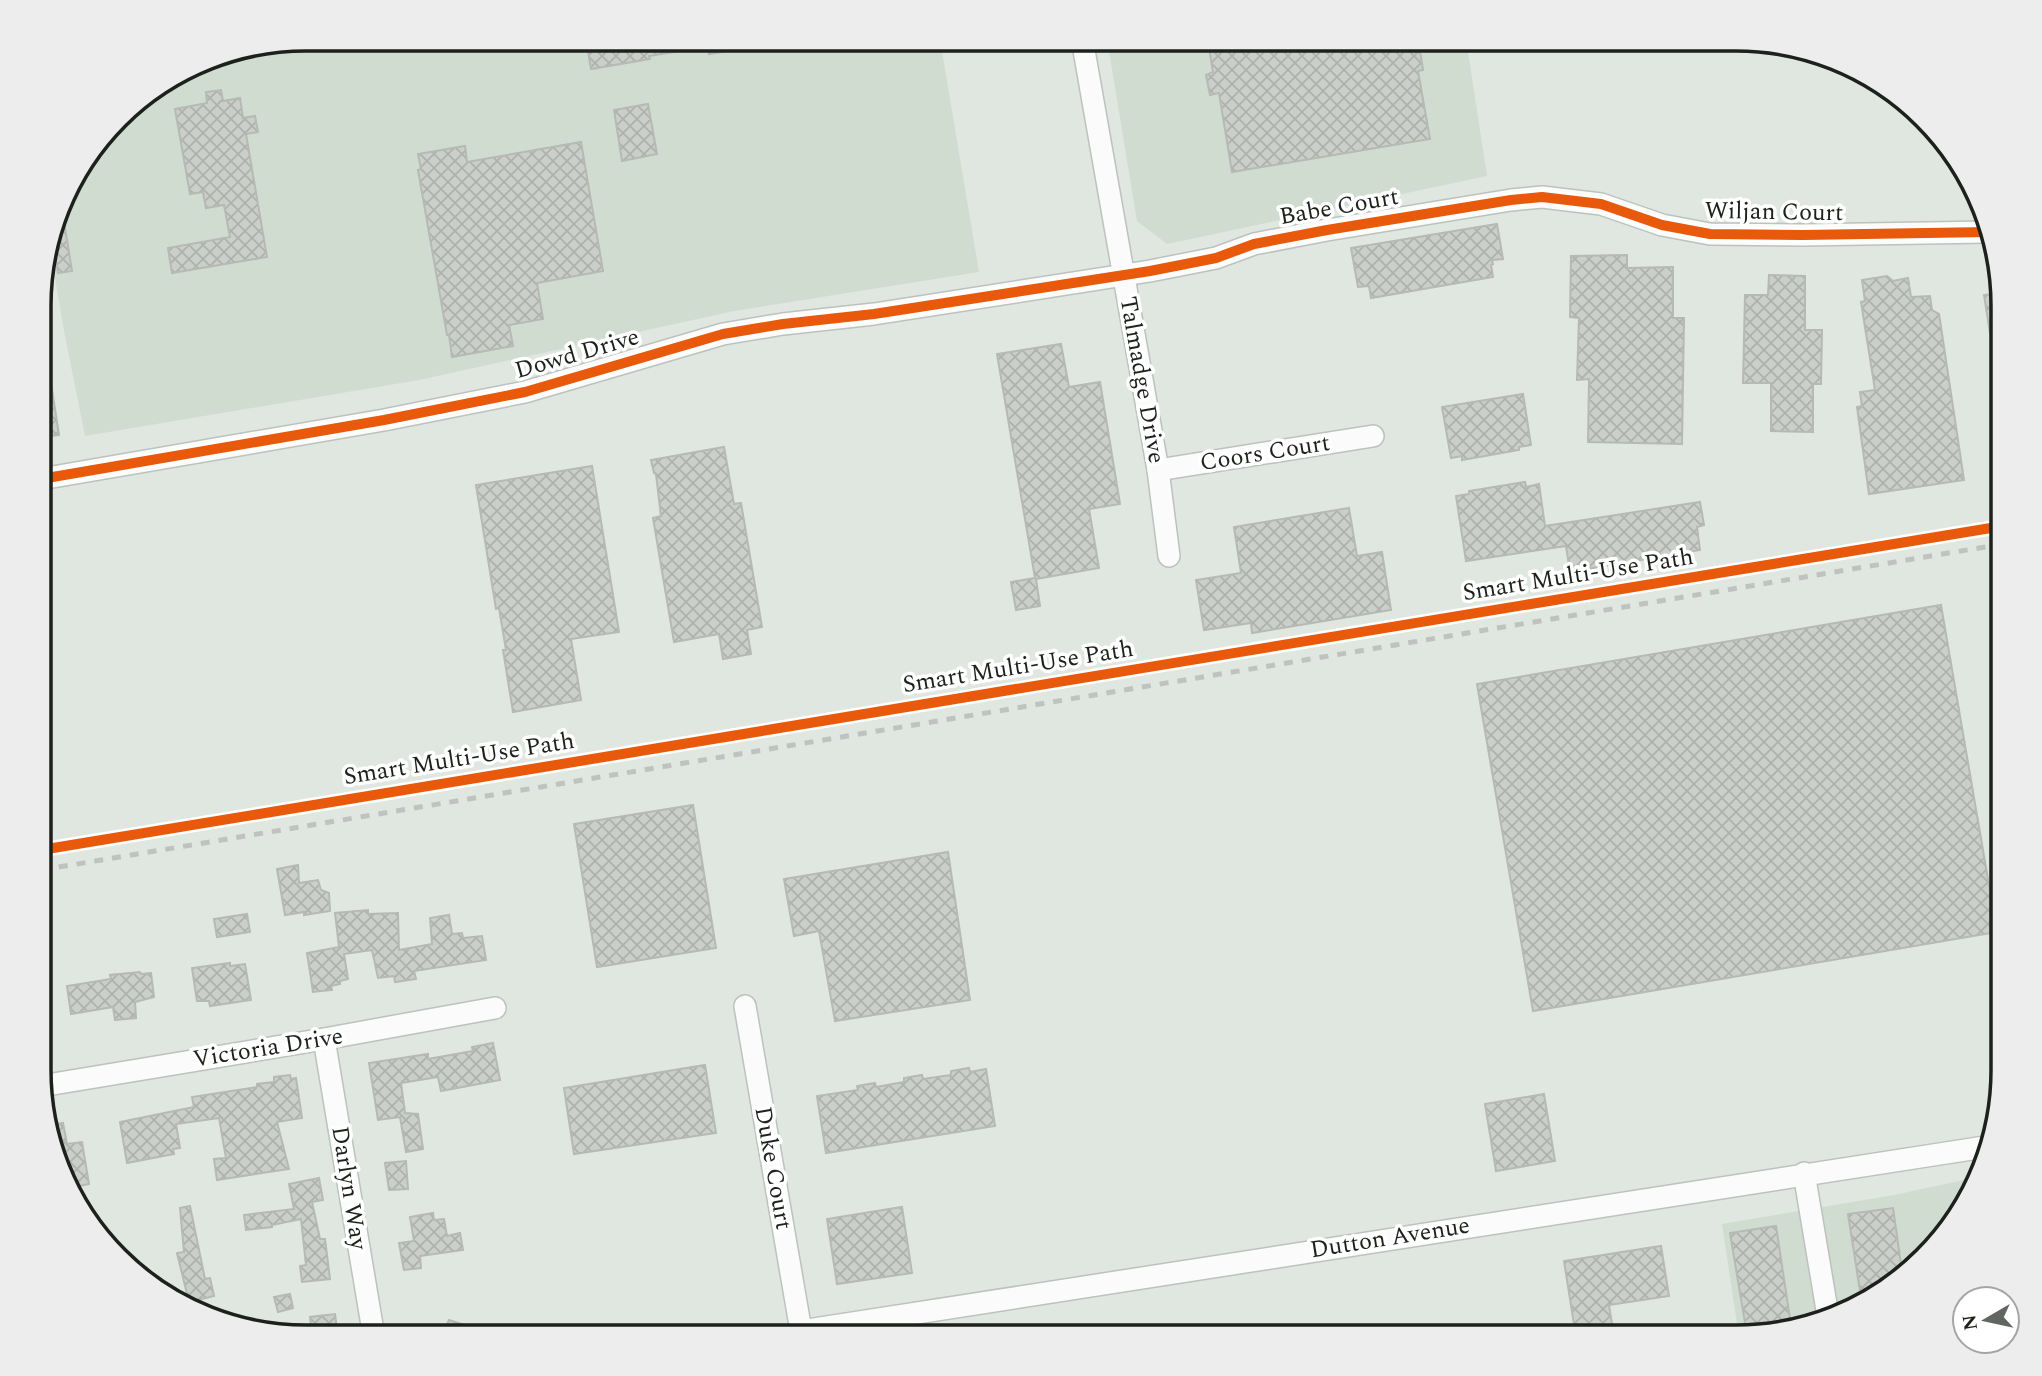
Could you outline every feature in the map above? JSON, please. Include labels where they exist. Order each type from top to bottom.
[{"type":"street","name":"Talmadge Drive","points":[[1084,51],[1158,470],[1169,556]]},
{"type":"street","name":"Babe Court","points":[[1124,274],[1216,258],[1254,244],[1327,230],[1511,200],[1542,197],[1563,199]]},
{"type":"street","name":"Wiljan Court","points":[[1563,199],[1601,204],[1662,225],[1710,234],[1981,232]]},
{"type":"street","name":"Dowd Drive","points":[[51,477],[384,420],[525,392],[723,334],[874,314],[1124,274]]},
{"type":"street","name":"Coors Court","points":[[1158,470],[1373,436]]},
{"type":"street","name":"Duke Court","points":[[745,1006],[795,1325]]},
{"type":"street","name":"Victoria Drive","points":[[51,1084],[495,1008]]},
{"type":"street","name":"Darlyn Way","points":[[324,1039],[372,1325]]},
{"type":"street","name":"Dutton Avenue","points":[[852,1325],[1804,1173],[1979,1148]]},
{"type":"street","points":[[1804,1173],[1827,1309]]},
{"type":"shaded area","points":[[289,51],[942,51],[979,272],[734,311],[419,380],[85,436],[54,269],[64,224],[85,178],[103,150],[125,125],[150,103],[193,77],[224,64]]},
{"type":"shaded area","points":[[1109,51],[1468,51],[1487,176],[1167,244],[1137,221]]},
{"type":"shaded area","points":[[1967,1179],[1939,1226],[1917,1251],[1892,1273],[1864,1291],[1834,1306],[1802,1317],[1737,1325],[1722,1224],[1894,1195]]},
{"type":"building","points":[[588,51],[680,51],[649,56],[650,59],[591,69]]},
{"type":"building","points":[[1210,51],[1420,51],[1423,70],[1418,71],[1430,139],[1232,172],[1219,93],[1210,95],[1206,75],[1213,72]]},
{"type":"building","points":[[221,90],[223,101],[240,98],[243,118],[255,116],[258,132],[246,134],[267,257],[172,273],[168,248],[230,237],[224,205],[206,208],[203,192],[190,194],[175,109],[207,103],[206,92]]},
{"type":"building","points":[[648,104],[657,154],[622,161],[614,110]]},
{"type":"building","points":[[581,142],[603,271],[537,283],[543,319],[509,325],[513,346],[452,357],[418,170],[421,169],[418,154],[465,146],[467,162]]},
{"type":"building","points":[[1497,224],[1503,259],[1492,260],[1493,277],[1371,298],[1369,286],[1358,287],[1351,248]]},
{"type":"building","points":[[63,228],[65,228],[72,271],[58,273],[56,258]]},
{"type":"building","points":[[1627,255],[1627,268],[1673,267],[1673,318],[1684,318],[1682,444],[1588,442],[1589,379],[1577,380],[1579,318],[1570,317],[1571,256]]},
{"type":"building","points":[[1769,275],[1805,276],[1805,330],[1822,330],[1821,384],[1813,384],[1813,432],[1771,431],[1771,383],[1743,383],[1745,295],[1768,295]]},
{"type":"building","points":[[1887,276],[1893,281],[1908,278],[1911,297],[1930,296],[1932,310],[1939,314],[1964,480],[1869,494],[1857,407],[1862,406],[1860,392],[1875,390],[1861,302],[1865,301],[1862,280]]},
{"type":"building","points":[[1991,294],[1990,333],[1984,295]]},
{"type":"building","points":[[1061,344],[1069,387],[1100,382],[1120,504],[1089,509],[1099,568],[1036,579],[1040,606],[1016,610],[1011,582],[1035,578],[997,354]]},
{"type":"building","points":[[51,383],[59,435],[51,436]]},
{"type":"building","points":[[1523,394],[1531,445],[1519,447],[1519,450],[1462,460],[1462,456],[1451,458],[1442,407]]},
{"type":"building","points":[[724,447],[734,504],[741,503],[762,627],[747,630],[751,654],[723,659],[719,634],[674,642],[653,518],[661,516],[656,474],[651,460]]},
{"type":"building","points":[[592,466],[619,632],[571,639],[581,700],[513,712],[503,650],[506,650],[499,608],[496,609],[476,485]]},
{"type":"building","points":[[1525,482],[1526,487],[1539,484],[1545,526],[1700,502],[1704,525],[1697,527],[1700,550],[1570,572],[1566,546],[1466,561],[1456,496],[1469,494],[1469,491]]},
{"type":"building","points":[[1349,508],[1357,556],[1382,552],[1391,610],[1252,633],[1251,623],[1204,630],[1196,580],[1241,573],[1234,527]]},
{"type":"building","points":[[1941,605],[1991,897],[1991,933],[1533,1011],[1477,684]]},
{"type":"building","points":[[693,805],[716,948],[597,967],[574,824]]},
{"type":"building","points":[[948,852],[970,1000],[835,1021],[819,931],[794,936],[784,879]]},
{"type":"building","points":[[298,865],[299,883],[318,880],[321,890],[329,893],[330,911],[285,915],[277,869]]},
{"type":"building","points":[[368,910],[368,914],[398,913],[399,950],[432,944],[430,918],[449,915],[452,934],[462,933],[463,938],[482,936],[486,960],[414,971],[416,979],[395,982],[394,976],[378,978],[372,950],[344,954],[348,979],[331,986],[332,990],[313,992],[307,953],[339,947],[335,913]]},
{"type":"building","points":[[247,914],[250,932],[217,937],[214,919]]},
{"type":"building","points":[[230,963],[230,966],[245,964],[251,1000],[210,1006],[209,1001],[197,1001],[192,968]]},
{"type":"building","points":[[151,973],[154,997],[135,1002],[136,1018],[115,1020],[113,1007],[71,1014],[67,986],[111,979],[110,975]]},
{"type":"building","points":[[493,1043],[500,1080],[441,1091],[438,1077],[401,1083],[405,1113],[418,1114],[423,1149],[406,1152],[400,1117],[378,1120],[369,1063],[428,1054],[428,1059],[473,1051],[472,1047]]},
{"type":"building","points":[[705,1065],[716,1133],[574,1154],[564,1088]]},
{"type":"building","points":[[969,1068],[970,1072],[986,1069],[995,1126],[826,1153],[817,1096],[858,1090],[857,1086],[875,1083],[876,1087],[904,1082],[904,1078],[922,1075],[923,1079],[951,1075],[951,1071]]},
{"type":"building","points":[[290,1075],[291,1079],[296,1078],[302,1118],[277,1122],[289,1169],[217,1180],[214,1159],[226,1158],[219,1118],[176,1124],[180,1148],[173,1149],[174,1154],[127,1163],[120,1122],[194,1107],[192,1097],[257,1087],[257,1084],[274,1082],[274,1077]]},
{"type":"building","points":[[1544,1094],[1555,1161],[1496,1171],[1485,1104]]},
{"type":"building","points":[[63,1123],[67,1144],[82,1142],[89,1184],[79,1186],[64,1152],[57,1124]]},
{"type":"building","points":[[406,1161],[408,1189],[389,1190],[385,1163]]},
{"type":"building","points":[[319,1178],[323,1200],[312,1202],[320,1239],[325,1239],[330,1279],[302,1282],[300,1266],[306,1265],[301,1219],[272,1227],[246,1230],[244,1215],[294,1209],[289,1184]]},
{"type":"building","points":[[190,1206],[205,1279],[210,1278],[214,1296],[196,1300],[188,1296],[177,1253],[184,1252],[180,1208]]},
{"type":"building","points":[[902,1207],[912,1273],[837,1284],[827,1219]]},
{"type":"building","points":[[1893,1208],[1901,1265],[1860,1293],[1848,1214]]},
{"type":"building","points":[[433,1213],[434,1220],[444,1219],[447,1236],[460,1233],[463,1250],[420,1256],[421,1268],[404,1270],[399,1243],[414,1241],[410,1217]]},
{"type":"building","points":[[1776,1226],[1790,1319],[1745,1325],[1730,1233]]},
{"type":"building","points":[[1661,1246],[1669,1296],[1609,1305],[1612,1325],[1574,1325],[1564,1261]]},
{"type":"building","points":[[290,1294],[293,1308],[278,1312],[274,1297]]},
{"type":"building","points":[[335,1314],[336,1325],[311,1325],[310,1317]]},
{"type":"building","points":[[449,1320],[465,1325],[447,1325]]},
{"type":"railway","points":[[51,868],[1991,546]]},
{"type":"cycle path","points":[[51,477],[384,420],[525,392],[723,334],[874,314],[1150,271],[1216,258],[1254,244],[1511,200],[1542,197],[1601,204],[1662,225],[1710,234],[1981,232]]},
{"type":"cycle path","name":"Smart Multi-Use Path","points":[[51,848],[1991,528]]}]
